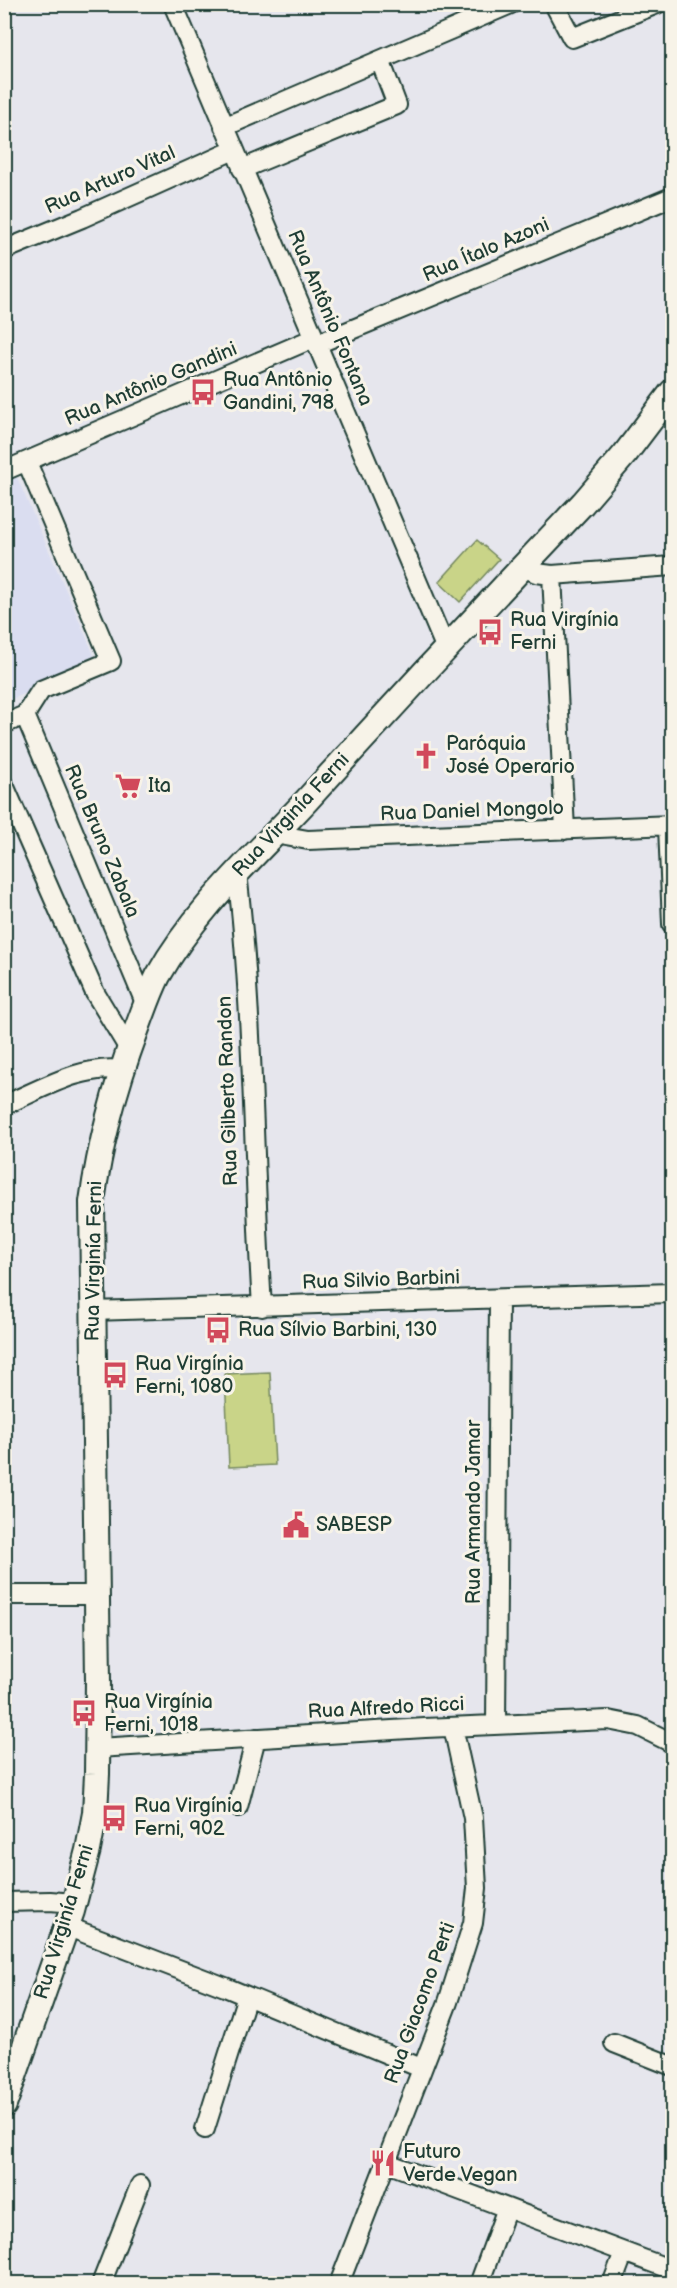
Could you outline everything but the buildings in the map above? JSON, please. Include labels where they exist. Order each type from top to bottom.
[{"type":"street","name":"Rua Antônio Fontana","points":[[173,4],[446,649]]},
{"type":"street","points":[[224,127],[511,4]]},
{"type":"street","points":[[554,4],[572,38],[657,4]]},
{"type":"street","points":[[242,169],[397,105],[380,60]]},
{"type":"street","name":"Rua Arturo Vital","points":[[4,250],[234,150]]},
{"type":"street","name":"Rua Ítalo Azoni","points":[[315,341],[672,197]]},
{"type":"street","name":"Rua Antônio Gandini","points":[[4,471],[315,341]]},
{"type":"street","name":"Rua Virginía Ferni","points":[[4,2105],[74,1903],[95,1813],[98,1748],[92,1202],[97,1160],[125,1059],[146,1005],[158,977],[182,939],[216,894],[625,454],[672,392]]},
{"type":"street","points":[[4,724],[25,715],[41,690],[111,661],[27,462]]},
{"type":"street","points":[[522,566],[536,573],[552,575],[672,566]]},
{"type":"street","points":[[552,575],[565,830]]},
{"type":"street","name":"Rua Bruno Zabala","points":[[25,715],[146,1005]]},
{"type":"street","points":[[4,785],[125,1059],[108,1068],[78,1075],[4,1105]]},
{"type":"street","points":[[670,825],[672,924]]},
{"type":"street","name":"Rua Daniel Mongolo","points":[[274,834],[308,840],[670,825]]},
{"type":"street","name":"Rua Gilberto Randon","points":[[237,873],[248,1001],[255,1200],[262,1307]]},
{"type":"street","name":"Rua Silvio Barbini","points":[[92,1311],[672,1293]]},
{"type":"street","name":"Rua Armando Jamar","points":[[496,1725],[499,1299]]},
{"type":"street","points":[[4,1596],[97,1595]]},
{"type":"street","name":"Rua Alfredo Ricci","points":[[98,1748],[608,1720],[638,1726],[672,1743]]},
{"type":"street","name":"Rua Giacomo Perti","points":[[339,2283],[448,2002],[473,1923],[477,1888],[472,1818],[453,1727]]},
{"type":"street","points":[[238,1807],[256,1738]]},
{"type":"street","points":[[4,1902],[74,1903]]},
{"type":"street","points":[[66,1926],[247,1996],[421,2068]]},
{"type":"street","points":[[204,2129],[247,1996]]},
{"type":"street","points":[[614,2043],[672,2066]]},
{"type":"street","points":[[387,2163],[672,2270]]},
{"type":"street","points":[[101,2283],[140,2185]]},
{"type":"street","points":[[479,2283],[507,2208]]},
{"type":"street","points":[[612,2283],[624,2252]]},
{"type":"shaded area","points":[[16,475],[97,662],[5,702],[5,480]]},
{"type":"green space","points":[[477,540],[499,559],[460,602],[439,582]]},
{"type":"green space","points":[[270,1372],[275,1465],[229,1467],[225,1374]]},
{"type":"place","name":"Rua Antônio Gandini, 798","points":[[203,392]]},
{"type":"place","name":"Rua Virgínia Ferni","points":[[490,632]]},
{"type":"place","name":"Paróquia José Operario","points":[[426,756]]},
{"type":"place","name":"Ita","points":[[128,786]]},
{"type":"place","name":"Rua Sílvio Barbini, 130","points":[[218,1330]]},
{"type":"place","name":"Rua Virgínia Ferni, 1080","points":[[115,1375]]},
{"type":"place","name":"SABESP","points":[[296,1525]]},
{"type":"place","name":"Rua Virgínia Ferni, 1018","points":[[84,1713]]},
{"type":"place","name":"Rua Virgínia Ferni, 902","points":[[114,1818]]},
{"type":"place","name":"Futuro Verde Vegan","points":[[383,2163]]}]
